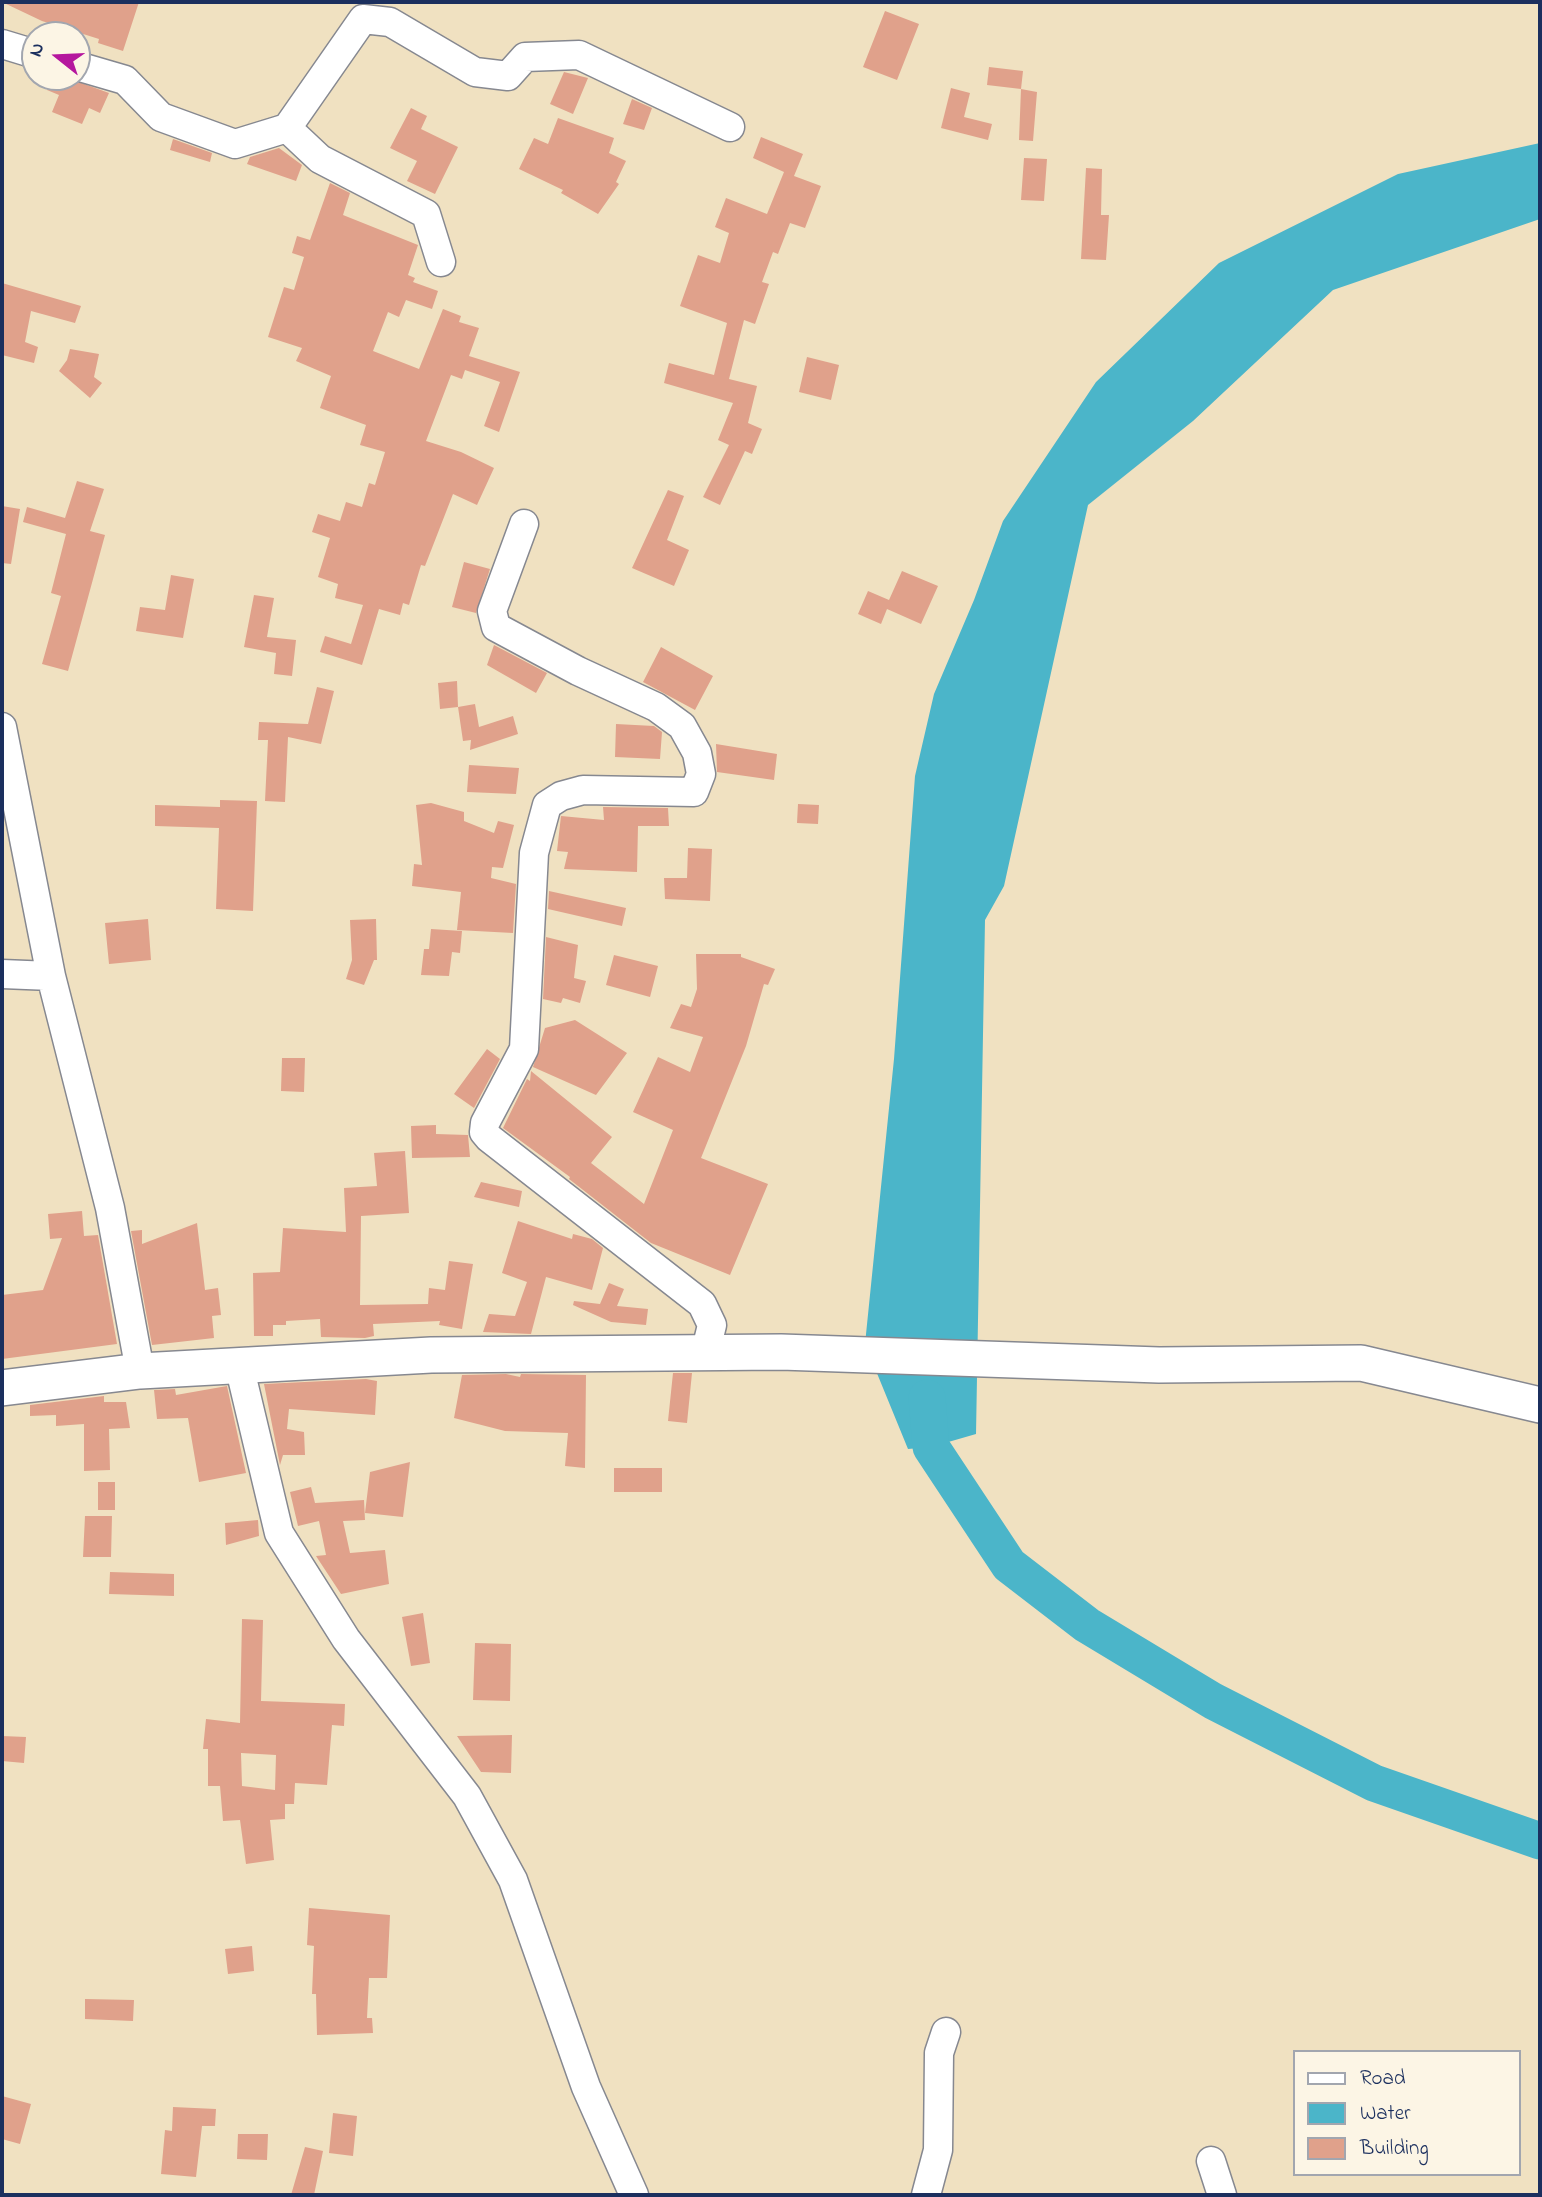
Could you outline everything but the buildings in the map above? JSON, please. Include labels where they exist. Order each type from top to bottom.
[{"type":"main road","points":[[2,1388],[140,1371],[431,1355],[781,1352],[1159,1365],[1361,1363],[1540,1405]]},
{"type":"street","points":[[91,70],[125,80],[161,117],[235,144],[287,128],[363,19],[390,22],[475,72],[508,76],[525,57],[579,55],[730,127]]},
{"type":"street","points":[[2,44],[21,50]]},
{"type":"street","points":[[287,128],[320,159],[426,214],[441,262]]},
{"type":"street","points":[[524,524],[492,611],[496,627],[578,671],[656,707],[682,726],[697,753],[701,774],[694,792],[583,790],[547,805],[534,853],[524,1049],[485,1123],[484,1132],[488,1138],[702,1304],[712,1325],[705,1354]]},
{"type":"street","points":[[2,727],[51,976],[110,1208],[140,1371]]},
{"type":"street","points":[[2,974],[51,976]]},
{"type":"street","points":[[239,1365],[279,1533],[346,1639],[467,1796],[500,1856],[513,1881],[586,2087],[615,2159],[634,2195]]},
{"type":"street","points":[[926,2195],[937,2150],[939,2053],[946,2032]]},
{"type":"street","points":[[1212,2161],[1222,2195]]},
{"type":"water","points":[[1540,143],[1540,219],[1333,290],[1193,421],[1088,505],[1004,886],[985,920],[976,1434],[931,1447],[908,1449],[865,1344],[894,1059],[915,776],[934,694],[974,600],[1003,521],[1096,382],[1219,263],[1398,174]]},
{"type":"waterway","points":[[927,1398],[931,1447],[1009,1565],[1087,1625],[1213,1701],[1374,1783],[1540,1841]]}]
